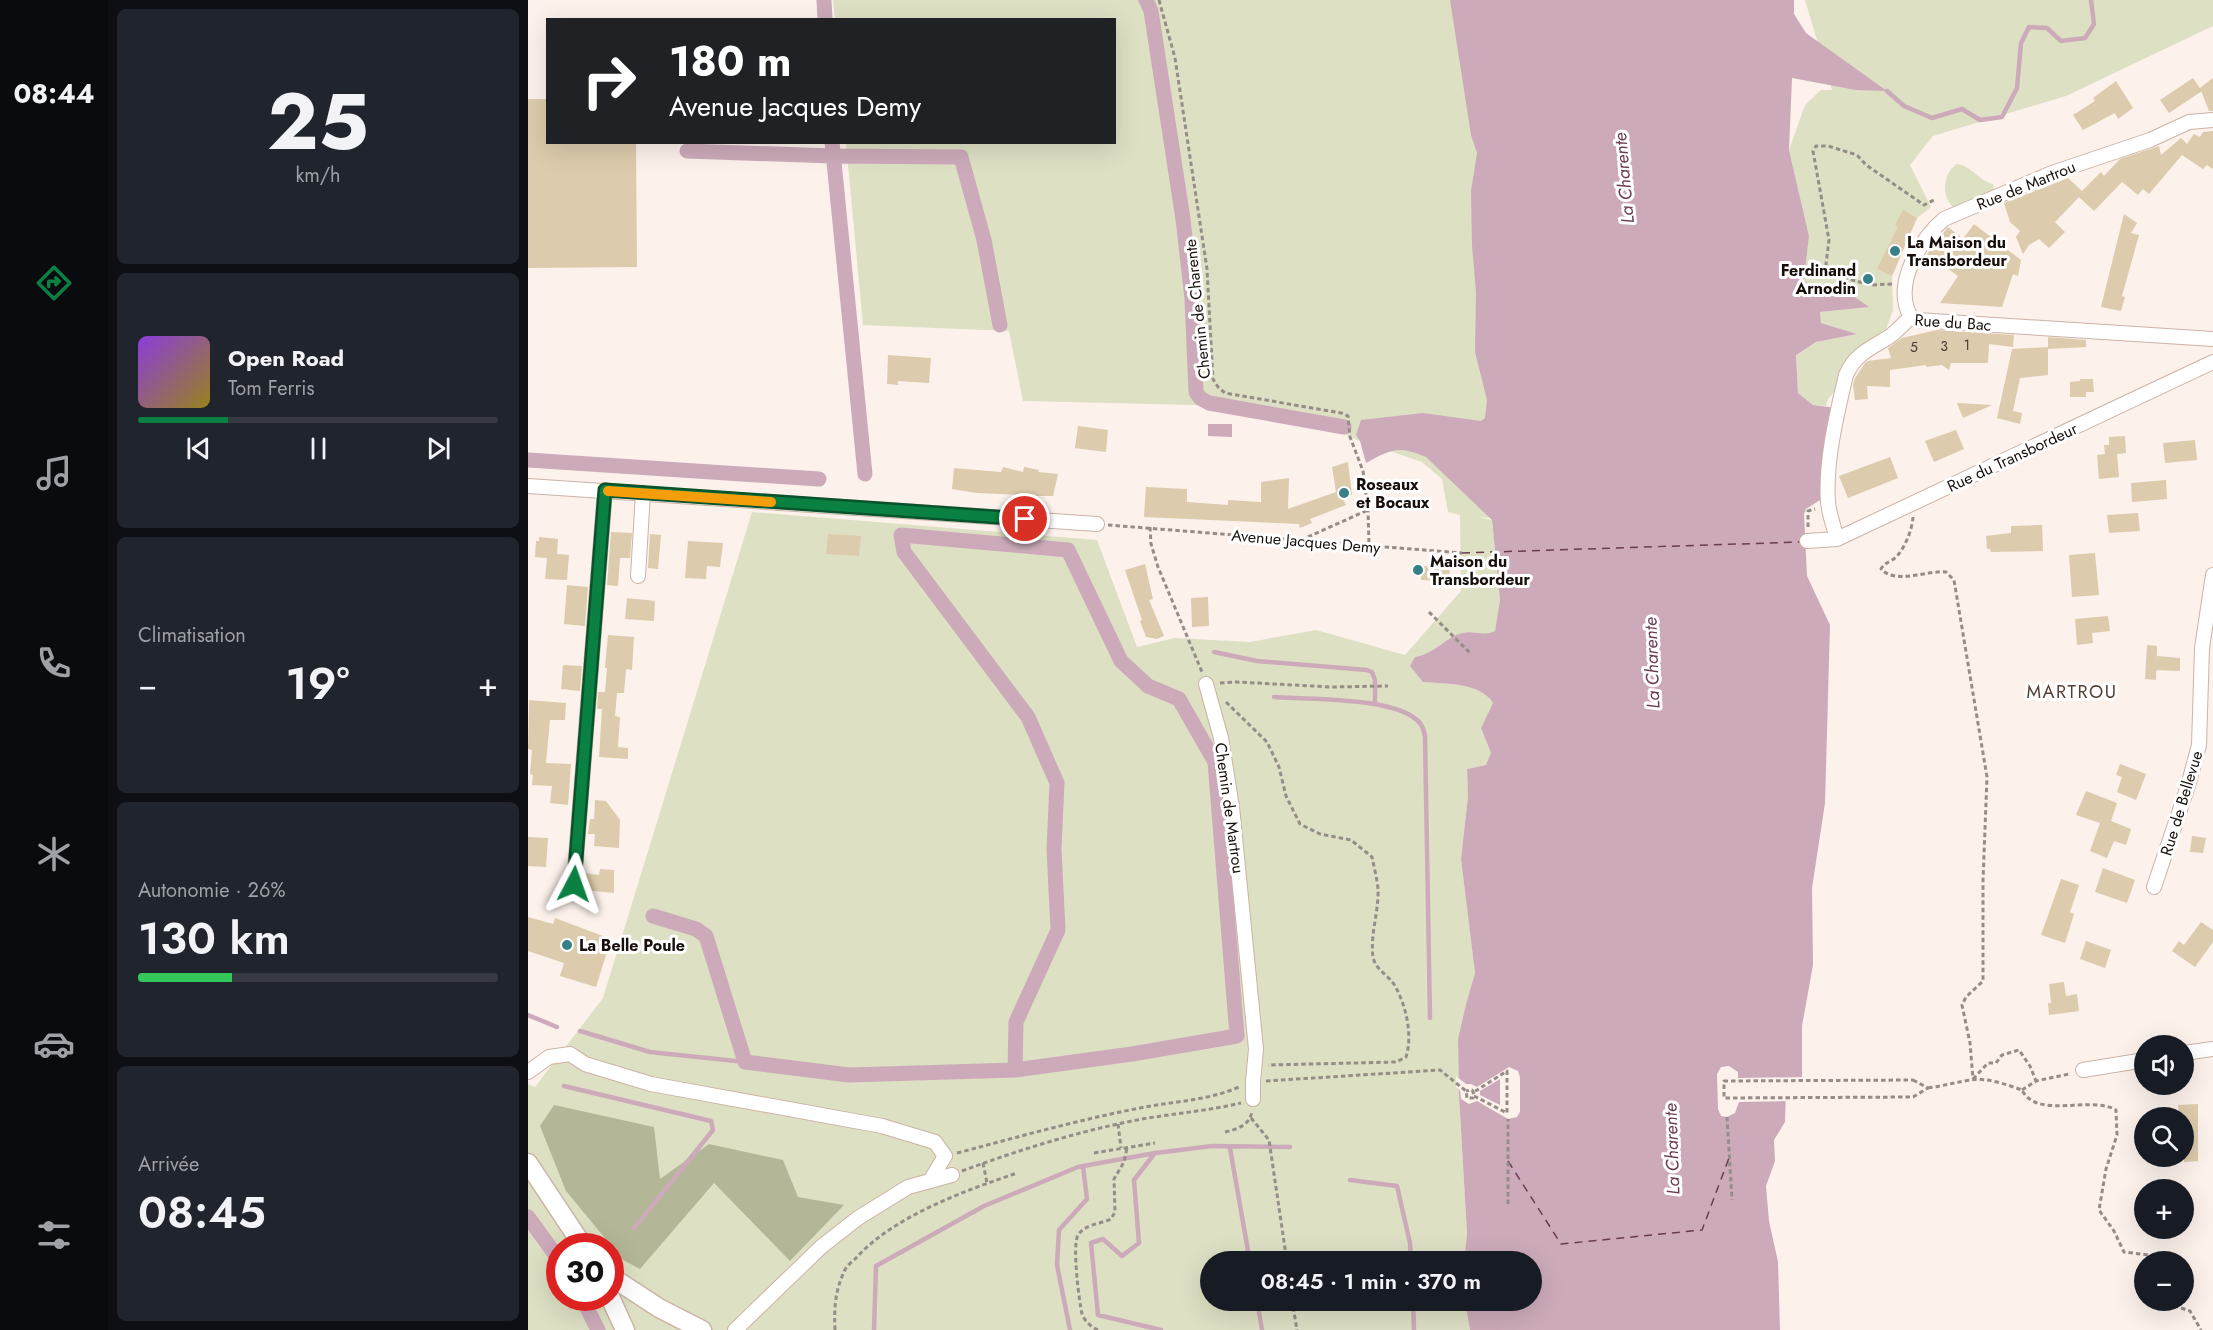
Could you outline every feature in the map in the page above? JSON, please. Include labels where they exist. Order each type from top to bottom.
[{"type":"main road","points":[[528,1163],[574,1233]]},
{"type":"main road","points":[[624,1285],[659,1308],[702,1330]]},
{"type":"main road","points":[[617,1311],[626,1330]]},
{"type":"street","name":"Rue de Martrou","points":[[1911,316],[1906,309],[1906,285],[1909,270],[1932,230],[1944,219],[2052,173],[2150,140],[2189,122],[2213,120]]},
{"type":"street","name":"Rue du Bac","points":[[1838,538],[1828,504],[1830,463],[1843,389],[1851,365],[1873,345],[1890,336],[1911,316],[1917,320],[2213,339]]},
{"type":"street","name":"Rue du Transbordeur","points":[[1808,541],[1838,538],[2213,362]]},
{"type":"street","points":[[528,486],[1097,524]]},
{"type":"street","points":[[574,884],[605,490]]},
{"type":"street","points":[[638,576],[643,493]]},
{"type":"street","name":"Rue de Bellevue","points":[[2154,887],[2199,746],[2213,575]]},
{"type":"street","name":"Chemin de Martrou","points":[[1206,684],[1221,738],[1232,807],[1256,1048],[1253,1099]]},
{"type":"street","points":[[2194,1051],[2213,1048]]},
{"type":"street","points":[[528,1072],[549,1057],[570,1054],[585,1064],[651,1084],[882,1126],[935,1142],[945,1156],[930,1182]]},
{"type":"street","points":[[2083,1070],[2134,1062]]},
{"type":"street","points":[[735,1330],[821,1247],[858,1218],[908,1186],[930,1182],[952,1174]]},
{"type":"path","name":"Chemin de Charente","points":[[1159,0],[1174,58],[1204,246],[1214,379],[1225,393],[1348,416],[1350,437],[1363,471],[1368,510],[1369,545]]},
{"type":"path","points":[[1906,285],[1870,285],[1825,272],[1829,240],[1813,151],[1816,146],[1828,146],[1857,155],[1866,165],[1924,205],[1935,200]]},
{"type":"path","points":[[1808,541],[1808,511],[1828,504]]},
{"type":"path","points":[[1910,504],[1913,520],[1904,548],[1895,559],[1881,568],[1886,574],[1896,577],[1935,571],[1946,572],[1954,580],[1987,777],[1983,881],[1983,981],[1966,997],[1962,1005],[1970,1043],[1973,1079]]},
{"type":"path","points":[[1300,541],[1368,510]]},
{"type":"path","name":"Avenue Jacques Demy","points":[[1097,524],[1462,553]]},
{"type":"path","points":[[1150,527],[1151,544],[1158,567],[1206,684],[1267,742],[1279,767],[1286,796],[1300,824],[1320,834],[1351,840],[1372,857],[1378,890],[1372,933],[1374,959],[1379,971],[1394,984],[1404,1009],[1410,1046],[1406,1057],[1396,1062],[1254,1065]]},
{"type":"path","points":[[1429,612],[1470,653]]},
{"type":"path","points":[[1206,684],[1237,682],[1388,686]]},
{"type":"path","points":[[1973,1079],[1988,1063],[1996,1063],[2002,1055],[2019,1050],[2030,1066],[2036,1082]]},
{"type":"path","points":[[945,1156],[1087,1119],[1142,1107],[1209,1098],[1253,1082],[1440,1070],[1466,1090],[1469,1089],[1474,1094],[1507,1113],[1507,1071],[1474,1094],[1470,1099],[1467,1098],[1466,1090]]},
{"type":"path","points":[[2022,1090],[2036,1082],[2083,1070]]},
{"type":"path","points":[[1928,1088],[1913,1080],[1724,1081],[1724,1098],[1913,1096],[1928,1088],[1955,1085],[1973,1079],[2004,1084],[2022,1090],[2026,1097],[2034,1103],[2056,1106],[2107,1105],[2116,1110],[2117,1135],[2106,1169],[2099,1210],[2114,1231],[2124,1252],[2134,1253]]},
{"type":"path","points":[[952,1174],[1034,1146],[1118,1124],[1224,1107],[1253,1099],[1251,1118],[1239,1128],[1225,1132]]},
{"type":"path","points":[[1727,1117],[1732,1200]]},
{"type":"path","points":[[1251,1118],[1269,1140],[1285,1251]]},
{"type":"path","points":[[1508,1119],[1508,1204]]},
{"type":"path","points":[[1118,1124],[1121,1148]]},
{"type":"path","points":[[1094,1153],[1155,1143]]},
{"type":"path","points":[[1098,1330],[1083,1315],[1075,1253],[1077,1237],[1084,1228],[1111,1219],[1115,1212],[1114,1179],[1124,1162],[1127,1148]]},
{"type":"path","points":[[983,1163],[987,1183]]},
{"type":"path","points":[[835,1330],[834,1301],[845,1269],[864,1248],[898,1223],[987,1183],[1017,1173]]},
{"type":"path","points":[[1294,1311],[1297,1330]]},
{"type":"path","points":[[2190,1311],[2201,1330]]},
{"type":"green space","points":[[833,0],[1453,0],[1490,142],[1489,428],[1436,451],[1491,518],[1478,517],[1492,520],[1500,600],[1495,632],[1462,633],[1415,657],[1423,682],[1462,685],[1480,691],[1493,703],[1481,728],[1491,753],[1487,765],[1467,769],[1468,796],[1461,859],[1475,973],[1458,1039],[1467,1234],[1465,1251],[1200,1251],[1200,1311],[1467,1311],[1470,1330],[528,1330],[528,1084],[535,1087],[603,998],[752,512],[1097,540],[1137,647],[1175,638],[1250,642],[1316,630],[1405,655],[1461,591],[1460,515],[1448,512],[1442,479],[1422,462],[1357,440],[1341,432],[1195,405],[1023,401],[1009,331],[863,325],[846,144],[1116,144],[1116,18],[835,18]]},
{"type":"green space","points":[[1805,0],[2213,0],[2213,26],[2066,96],[1933,136],[1910,165],[1931,207],[1917,218],[1892,276],[1893,310],[1884,335],[1828,399],[1826,406],[1813,405],[1798,393],[1796,354],[1816,342],[1856,334],[1821,323],[1820,312],[1867,307],[1852,295],[1817,293],[1804,280],[1809,236],[1789,150],[1805,105],[1821,90],[1832,90]]},
{"type":"green space","points":[[1957,164],[1993,184],[1994,190],[1990,195],[1955,208],[1950,204],[1945,192],[1946,179]]},
{"type":"green space","points":[[554,1105],[654,1127],[660,1179],[709,1144],[783,1160],[798,1197],[844,1205],[790,1261],[714,1183],[640,1269],[624,1261],[624,1233],[601,1233],[566,1191],[540,1126]]},
{"type":"water","name":"La Charente","points":[[1450,0],[1794,0],[1794,14],[1806,33],[1887,91],[1856,90],[1792,78],[1789,150],[1809,236],[1804,280],[1817,293],[1852,295],[1869,307],[1820,312],[1821,323],[1857,334],[1816,342],[1796,355],[1798,393],[1813,405],[1837,408],[1827,431],[1820,500],[1806,509],[1804,514],[1807,576],[1830,625],[1825,803],[1812,888],[1813,965],[1802,1026],[1802,1083],[1786,1085],[1785,1122],[1774,1140],[1775,1161],[1766,1186],[1769,1221],[1778,1262],[1780,1330],[1470,1330],[1467,1311],[1542,1311],[1542,1251],[1465,1251],[1467,1234],[1458,1039],[1475,973],[1461,859],[1468,796],[1467,769],[1486,765],[1491,753],[1481,728],[1493,703],[1480,691],[1461,685],[1423,682],[1410,666],[1415,657],[1457,635],[1466,632],[1495,631],[1500,600],[1492,520],[1426,457],[1409,451],[1395,450],[1366,463],[1356,435],[1361,420],[1423,413],[1481,421],[1485,418],[1487,400],[1475,352],[1476,293],[1471,191],[1477,153],[1471,135]]},
{"type":"water","points":[[1208,424],[1232,424],[1232,437],[1208,436]]},
{"type":"pier","points":[[1729,1066],[1738,1072],[1738,1078],[1805,1077],[1805,1084],[1789,1088],[1789,1101],[1739,1102],[1735,1113],[1727,1117],[1721,1116],[1718,1109],[1717,1074],[1721,1067]]},
{"type":"pier","points":[[1509,1067],[1518,1071],[1520,1112],[1517,1117],[1508,1119],[1477,1101],[1469,1104],[1461,1099],[1460,1090],[1456,1087],[1456,1076],[1466,1084],[1477,1087]],"holes":[[[1500,1079],[1500,1105],[1480,1095],[1480,1091]]]},
{"type":"building","points":[[2193,78],[2202,91],[2169,113],[2160,100]]},
{"type":"building","points":[[2213,78],[2213,111],[2209,111],[2200,88]]},
{"type":"building","points":[[2116,81],[2133,108],[2118,119],[2115,113],[2083,130],[2073,115],[2095,101],[2093,98]]},
{"type":"building","points":[[528,99],[546,99],[546,144],[636,144],[637,267],[528,268]]},
{"type":"building","points":[[2213,131],[2213,169],[2207,165],[2203,169],[2182,155],[2149,194],[2143,189],[2138,195],[2122,182],[2094,211],[2079,197],[2055,222],[2065,232],[2049,248],[2039,239],[2029,245],[2023,254],[2016,237],[2020,231],[2010,222],[2004,203],[2068,178],[2082,191],[2101,172],[2104,176],[2120,159],[2159,146],[2161,155],[2181,138],[2187,144],[2194,134],[2200,137],[2203,132]]},
{"type":"building","name":"La Maison du Transbordeur","points":[[1903,210],[1917,218],[1892,276],[1877,269],[1898,227],[1895,225]]},
{"type":"building","points":[[2124,214],[2137,223],[2131,233],[2139,235],[2122,296],[2125,297],[2121,311],[2101,307]]},
{"type":"building","points":[[1974,224],[2021,260],[2018,276],[2013,274],[2002,307],[1940,303],[1958,276],[1927,254],[1948,227],[1963,239]]},
{"type":"building","points":[[1937,330],[2014,335],[2013,347],[1989,344],[1988,363],[1951,363],[1949,370],[1942,365],[1926,367],[1926,365],[1890,370],[1890,387],[1867,386],[1868,399],[1855,400],[1853,385],[1865,363],[1891,358],[1888,348],[1902,338]]},
{"type":"building","points":[[2048,337],[2086,340],[2086,347],[2048,349]]},
{"type":"building","points":[[2048,347],[2048,375],[2020,378],[2013,411],[2022,413],[2020,424],[1997,418],[2012,349]]},
{"type":"building","points":[[888,355],[931,358],[929,383],[898,381],[898,385],[887,384]]},
{"type":"building","points":[[2080,379],[2093,379],[2094,392],[2086,392],[2086,397],[2070,397],[2070,382],[2080,381]]},
{"type":"building","points":[[1957,403],[1992,405],[1963,418]]},
{"type":"building","points":[[1078,426],[1108,430],[1106,452],[1075,448]]},
{"type":"building","points":[[1956,430],[1964,449],[1934,462],[1925,441]]},
{"type":"building","points":[[2125,436],[2126,453],[2117,454],[2119,477],[2099,479],[2097,455],[2105,454],[2104,445],[2109,445],[2109,437]]},
{"type":"building","points":[[2195,440],[2197,460],[2165,463],[2163,443]]},
{"type":"building","points":[[1890,457],[1898,478],[1848,498],[1839,476]]},
{"type":"building","points":[[1348,462],[1352,495],[1341,496],[1346,505],[1310,519],[1312,523],[1300,528],[1299,524],[1144,517],[1146,487],[1187,489],[1187,502],[1228,505],[1228,500],[1261,502],[1261,482],[1289,478],[1288,509],[1336,492],[1332,467]]},
{"type":"building","points":[[1003,467],[1023,472],[1024,467],[1039,470],[1038,472],[1058,474],[1053,496],[1024,499],[1024,495],[977,493],[952,489],[954,468],[1001,472]]},
{"type":"building","points":[[2166,480],[2167,499],[2132,502],[2131,483]]},
{"type":"building","points":[[2138,513],[2140,531],[2109,533],[2107,515]]},
{"type":"building","points":[[2042,525],[2043,551],[1991,552],[1987,549],[1986,536],[2011,533],[2011,526]]},
{"type":"building","points":[[611,532],[632,533],[630,558],[620,558],[618,586],[607,585]]},
{"type":"building","points":[[650,534],[661,535],[658,569],[648,568]]},
{"type":"building","points":[[828,534],[861,536],[859,556],[826,554]]},
{"type":"building","points":[[539,537],[558,539],[557,554],[569,555],[567,580],[545,579],[547,558],[535,557],[536,541],[539,541]]},
{"type":"building","points":[[688,541],[723,543],[720,567],[707,566],[706,579],[685,578]]},
{"type":"building","points":[[2095,553],[2099,595],[2072,597],[2069,555]]},
{"type":"building","points":[[1145,564],[1153,599],[1149,600],[1164,636],[1157,639],[1146,637],[1125,570]]},
{"type":"building","points":[[1422,566],[1450,567],[1449,581],[1421,580]]},
{"type":"building","points":[[567,585],[588,587],[585,626],[564,624]]},
{"type":"building","points":[[1208,597],[1209,626],[1192,627],[1191,598]]},
{"type":"building","points":[[627,598],[655,601],[654,621],[625,619]]},
{"type":"building","points":[[2108,616],[2110,631],[2092,633],[2093,643],[2077,645],[2075,619]]},
{"type":"building","points":[[608,635],[634,637],[632,670],[626,669],[624,693],[617,693],[615,716],[620,717],[618,747],[628,748],[628,759],[599,757],[602,709],[597,709],[598,692],[605,692]]},
{"type":"building","points":[[2147,645],[2157,646],[2156,680],[2145,679]]},
{"type":"building","points":[[2157,656],[2180,658],[2180,671],[2156,670]]},
{"type":"building","points":[[563,665],[582,666],[580,691],[561,689]]},
{"type":"building","points":[[529,700],[566,703],[565,720],[550,720],[546,763],[571,764],[568,805],[550,803],[552,786],[532,785],[533,775],[530,774],[532,750],[528,749]]},
{"type":"building","points":[[2120,764],[2146,774],[2136,800],[2117,792],[2122,777],[2116,775]]},
{"type":"building","points":[[2086,791],[2117,803],[2111,821],[2131,829],[2126,845],[2114,841],[2107,858],[2090,851],[2100,823],[2076,815]]},
{"type":"building","points":[[595,800],[606,801],[620,820],[619,848],[594,846],[595,834],[588,834],[590,819],[594,819]]},
{"type":"building","points":[[2192,836],[2206,838],[2203,853],[2190,852]]},
{"type":"building","points":[[528,837],[548,838],[546,867],[528,866]]},
{"type":"building","points":[[2103,868],[2135,880],[2127,903],[2095,892]]},
{"type":"building","points":[[600,869],[614,870],[614,893],[584,890],[585,873],[599,875]]},
{"type":"building","points":[[2061,879],[2079,885],[2070,912],[2074,914],[2065,943],[2041,935]]},
{"type":"building","name":"La Belle Poule","points":[[528,917],[553,924],[555,918],[611,939],[596,987],[560,976],[564,963],[528,951]]},
{"type":"building","points":[[2201,922],[2213,930],[2213,942],[2195,967],[2172,951],[2179,941],[2184,945]]},
{"type":"building","points":[[2086,941],[2111,950],[2105,968],[2080,959]]},
{"type":"building","points":[[2064,982],[2066,996],[2077,994],[2079,1011],[2049,1015],[2048,1003],[2051,1003],[2049,984]]},
{"type":"building","points":[[2198,1104],[2198,1161],[2194,1161],[2194,1107],[2178,1107],[2178,1105]]},
{"type":"waterway","points":[[824,0],[825,18]]},
{"type":"waterway","points":[[1146,0],[1151,11],[1183,219],[1192,299],[1196,392],[1200,398],[1209,403],[1344,427]]},
{"type":"waterway","points":[[1887,91],[1904,106],[1932,118],[1962,109],[1980,120],[2002,117],[2017,88],[2021,43],[2029,27],[2047,28],[2061,41],[2085,38],[2094,24],[2091,0]]},
{"type":"waterway","points":[[832,144],[865,474]]},
{"type":"waterway","points":[[687,151],[833,156],[961,157],[984,240],[1000,325]]},
{"type":"waterway","points":[[528,460],[819,479]]},
{"type":"waterway","points":[[653,916],[696,929],[706,936],[745,1062],[849,1075],[1015,1070],[1132,1054],[1237,1036],[1215,762],[1179,699],[1148,686],[1121,661],[1068,550],[901,535],[904,552],[1028,717],[1057,783],[1054,849],[1058,930],[1016,1022],[1015,1070]]},
{"type":"waterway","points":[[1214,652],[1257,661],[1367,670],[1372,672],[1375,680],[1375,704]]},
{"type":"waterway","points":[[1274,697],[1347,701],[1385,706],[1413,717],[1422,727],[1425,736],[1430,1018]]},
{"type":"waterway","points":[[528,1015],[557,1027]]},
{"type":"waterway","points":[[580,1031],[650,1052],[745,1062]]},
{"type":"waterway","points":[[564,1086],[711,1121],[713,1130],[634,1228]]},
{"type":"waterway","points":[[874,1330],[876,1266],[984,1206],[1078,1167],[1155,1153],[1212,1146],[1290,1147]]},
{"type":"waterway","points":[[1230,1148],[1248,1251]]},
{"type":"waterway","points":[[1155,1153],[1134,1180],[1139,1243],[1122,1256],[1103,1239],[1091,1243],[1098,1315],[1161,1330]]},
{"type":"waterway","points":[[1070,1330],[1057,1265],[1059,1230],[1087,1199],[1083,1166]]},
{"type":"waterway","points":[[1350,1180],[1397,1186],[1410,1251]]},
{"type":"waterway","points":[[528,1217],[546,1242]]},
{"type":"waterway","points":[[588,1311],[598,1330]]},
{"type":"waterway","points":[[1259,1311],[1262,1330]]},
{"type":"waterway","points":[[1413,1311],[1414,1330]]},
{"type":"ferry route","points":[[1462,553],[1800,542]]},
{"type":"ferry route","points":[[1508,1161],[1561,1244],[1702,1230],[1729,1158]]},
{"type":"slow traffic","points":[[608,491],[771,502]]},
{"type":"place","name":"La Maison du Transbordeur","points":[[1895,251]]},
{"type":"place","name":"Ferdinand Arnodin","points":[[1868,279]]},
{"type":"place","name":"Roseaux et Bocaux","points":[[1344,493]]},
{"type":"place","name":"Maison du Transbordeur","points":[[1418,570]]},
{"type":"place","name":"La Belle Poule","points":[[567,945]]},
{"type":"district","name":"MARTROU","points":[[2072,692]]},
{"type":"route","points":[[574,884],[605,490],[1025,519]]}]
